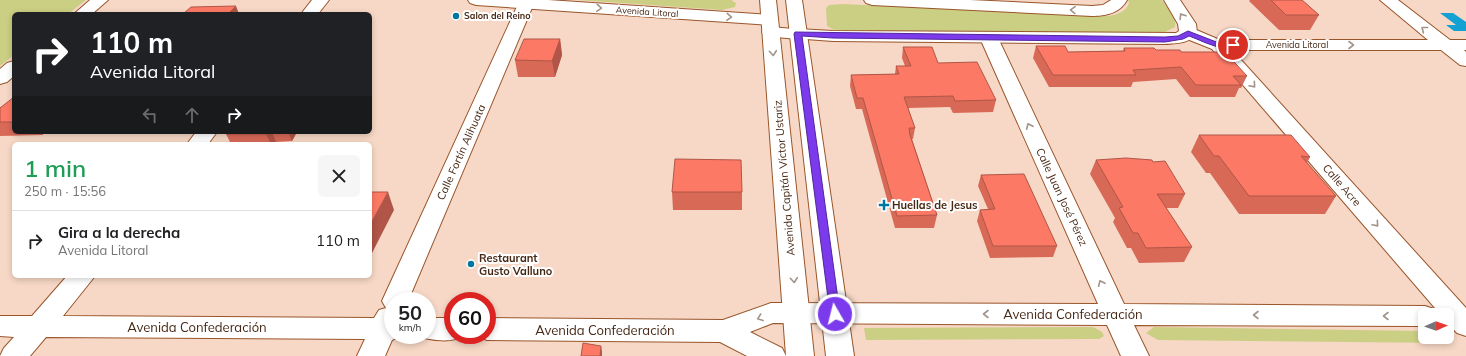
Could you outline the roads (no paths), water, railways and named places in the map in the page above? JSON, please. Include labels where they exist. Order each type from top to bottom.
[{"type":"street","points":[[85,12],[100,0]]},
{"type":"street","points":[[311,12],[321,0]]},
{"type":"street","name":"Avenida Litoral","points":[[476,0],[770,17],[798,34],[989,38],[1165,39],[1180,38],[1188,33],[1218,45],[1466,45]]},
{"type":"street","points":[[794,0],[840,356]]},
{"type":"street","points":[[872,0],[1092,11],[1115,4]]},
{"type":"street","points":[[1172,0],[1187,24],[1188,33]]},
{"type":"street","points":[[1388,0],[1466,61]]},
{"type":"street","name":"Calle Fortín Alihuata","points":[[399,292],[526,3]]},
{"type":"street","name":"Avenida Capitán Víctor Ustariz","points":[[770,17],[800,356]]},
{"type":"street","name":"Calle Juan José Pérez","points":[[989,38],[1135,356]]},
{"type":"street","name":"Calle Acre","points":[[1218,45],[1459,319]]},
{"type":"street","points":[[0,78],[12,69]]},
{"type":"street","points":[[199,142],[205,134]]},
{"type":"street","points":[[14,356],[80,278]]},
{"type":"street","name":"Avenida Confederación","points":[[496,330],[724,331],[771,314],[1418,316]]},
{"type":"street","name":"Avenida Confederación","points":[[0,326],[384,321]]},
{"type":"street","name":"Avenida Confederación","points":[[724,331],[772,356]]},
{"type":"street","points":[[371,356],[384,332]]},
{"type":"water","points":[[1440,13],[1453,13],[1466,22],[1466,31],[1454,31],[1446,25],[1456,25]]},
{"type":"place","name":"Salon del Reino","points":[[456,16]]},
{"type":"place","name":"Huellas de Jesus","points":[[884,205]]},
{"type":"place","name":"Restaurant Gusto Valluno","points":[[471,264]]}]
